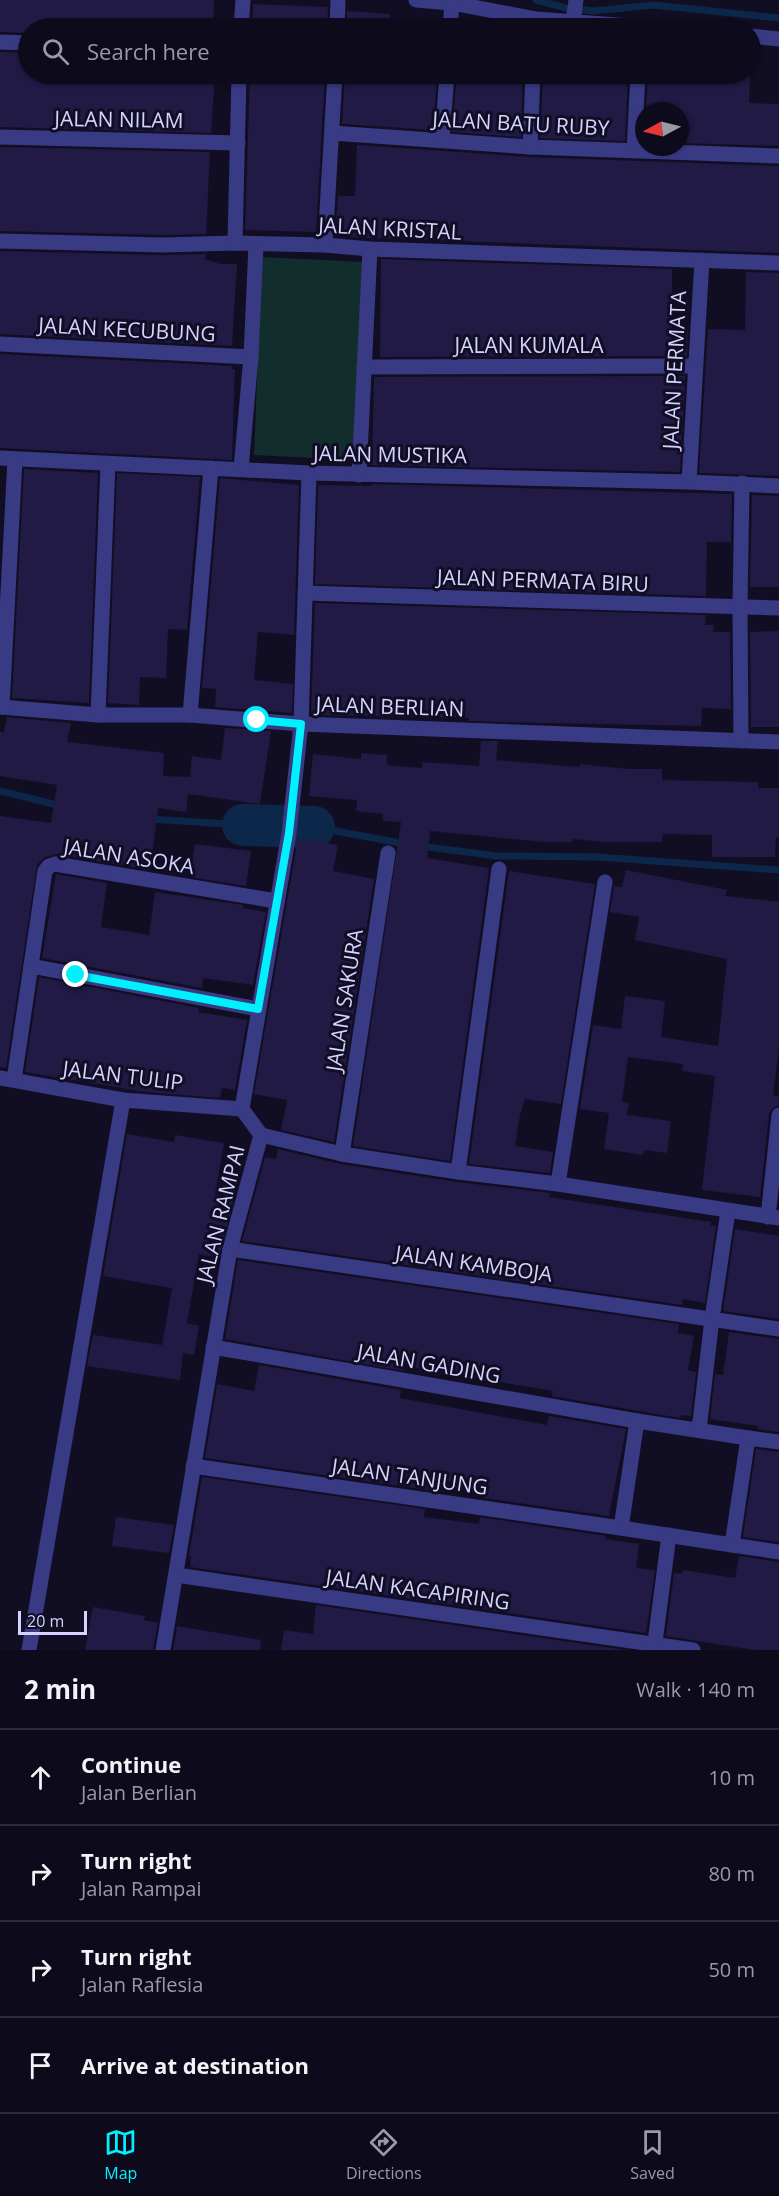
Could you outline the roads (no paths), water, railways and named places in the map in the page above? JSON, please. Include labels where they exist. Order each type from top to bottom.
[{"type":"street","points":[[242,18],[243,0]]},
{"type":"street","points":[[337,18],[338,0]]},
{"type":"street","points":[[416,0],[452,3],[512,18]]},
{"type":"street","points":[[451,18],[452,3]]},
{"type":"street","points":[[552,18],[574,10],[603,18]]},
{"type":"street","points":[[761,37],[779,39]]},
{"type":"street","points":[[0,42],[18,43]]},
{"type":"street","points":[[235,243],[239,84]]},
{"type":"street","points":[[325,245],[334,84]]},
{"type":"street","points":[[442,140],[446,84]]},
{"type":"street","points":[[530,147],[533,84]]},
{"type":"street","points":[[634,151],[637,84]]},
{"type":"street","name":"JALAN BATU RUBY","points":[[332,133],[530,147],[779,156]]},
{"type":"street","name":"JALAN NILAM","points":[[0,137],[238,143]]},
{"type":"street","name":"JALAN KRISTAL","points":[[0,241],[163,245],[235,243],[325,245],[370,249],[779,263]]},
{"type":"street","points":[[240,469],[251,357],[256,244]]},
{"type":"street","points":[[359,475],[370,249]]},
{"type":"street","name":"JALAN PERMATA","points":[[689,482],[702,260]]},
{"type":"street","name":"JALAN KECUBUNG","points":[[0,344],[251,357]]},
{"type":"street","name":"JALAN KUMALA","points":[[364,367],[695,366]]},
{"type":"street","points":[[1,707],[8,459]]},
{"type":"street","name":"JALAN MUSTIKA","points":[[8,459],[359,475],[742,483],[779,486]]},
{"type":"street","points":[[98,715],[108,464]]},
{"type":"street","points":[[190,716],[211,468]]},
{"type":"street","points":[[242,1109],[293,804],[301,724],[309,473]]},
{"type":"street","points":[[741,741],[742,483]]},
{"type":"street","name":"JALAN PERMATA BIRU","points":[[305,593],[779,608]]},
{"type":"street","name":"JALAN BERLIAN","points":[[1,707],[98,715],[190,716],[301,724],[779,742]]},
{"type":"street","name":"JALAN SAKURA","points":[[342,1154],[388,853]]},
{"type":"street","name":"JALAN ASOKA","points":[[7,1079],[31,966],[45,871],[49,866],[55,864],[276,901]]},
{"type":"street","points":[[458,1172],[499,869]]},
{"type":"street","points":[[558,1184],[605,882]]},
{"type":"street","points":[[31,966],[258,1009]]},
{"type":"street","name":"JALAN TULIP","points":[[7,1079],[123,1100],[242,1109]]},
{"type":"street","points":[[29,1650],[123,1100]]},
{"type":"street","name":"JALAN RAMPAI","points":[[163,1650],[230,1249],[261,1135],[242,1109]]},
{"type":"street","points":[[261,1135],[342,1154],[458,1172],[558,1184],[774,1218],[779,1115]]},
{"type":"street","points":[[699,1430],[728,1211]]},
{"type":"street","name":"JALAN KAMBOJA","points":[[230,1249],[779,1329]]},
{"type":"street","name":"JALAN GADING","points":[[213,1347],[637,1421],[779,1442]]},
{"type":"street","points":[[621,1528],[637,1421]]},
{"type":"street","points":[[732,1545],[748,1438]]},
{"type":"street","name":"JALAN TANJUNG","points":[[193,1466],[779,1552]]},
{"type":"street","points":[[654,1647],[669,1535]]},
{"type":"street","name":"JALAN KACAPIRING","points":[[176,1575],[654,1647],[693,1650]]},
{"type":"waterway","points":[[536,0],[566,8],[593,11],[654,5],[779,18]]},
{"type":"waterway","points":[[0,791],[61,806]]},
{"type":"waterway","points":[[150,819],[243,825]]},
{"type":"waterway","points":[[243,825],[314,827]]},
{"type":"waterway","points":[[314,827],[406,844]]},
{"type":"waterway","points":[[420,846],[497,856],[598,857],[779,870]]}]
